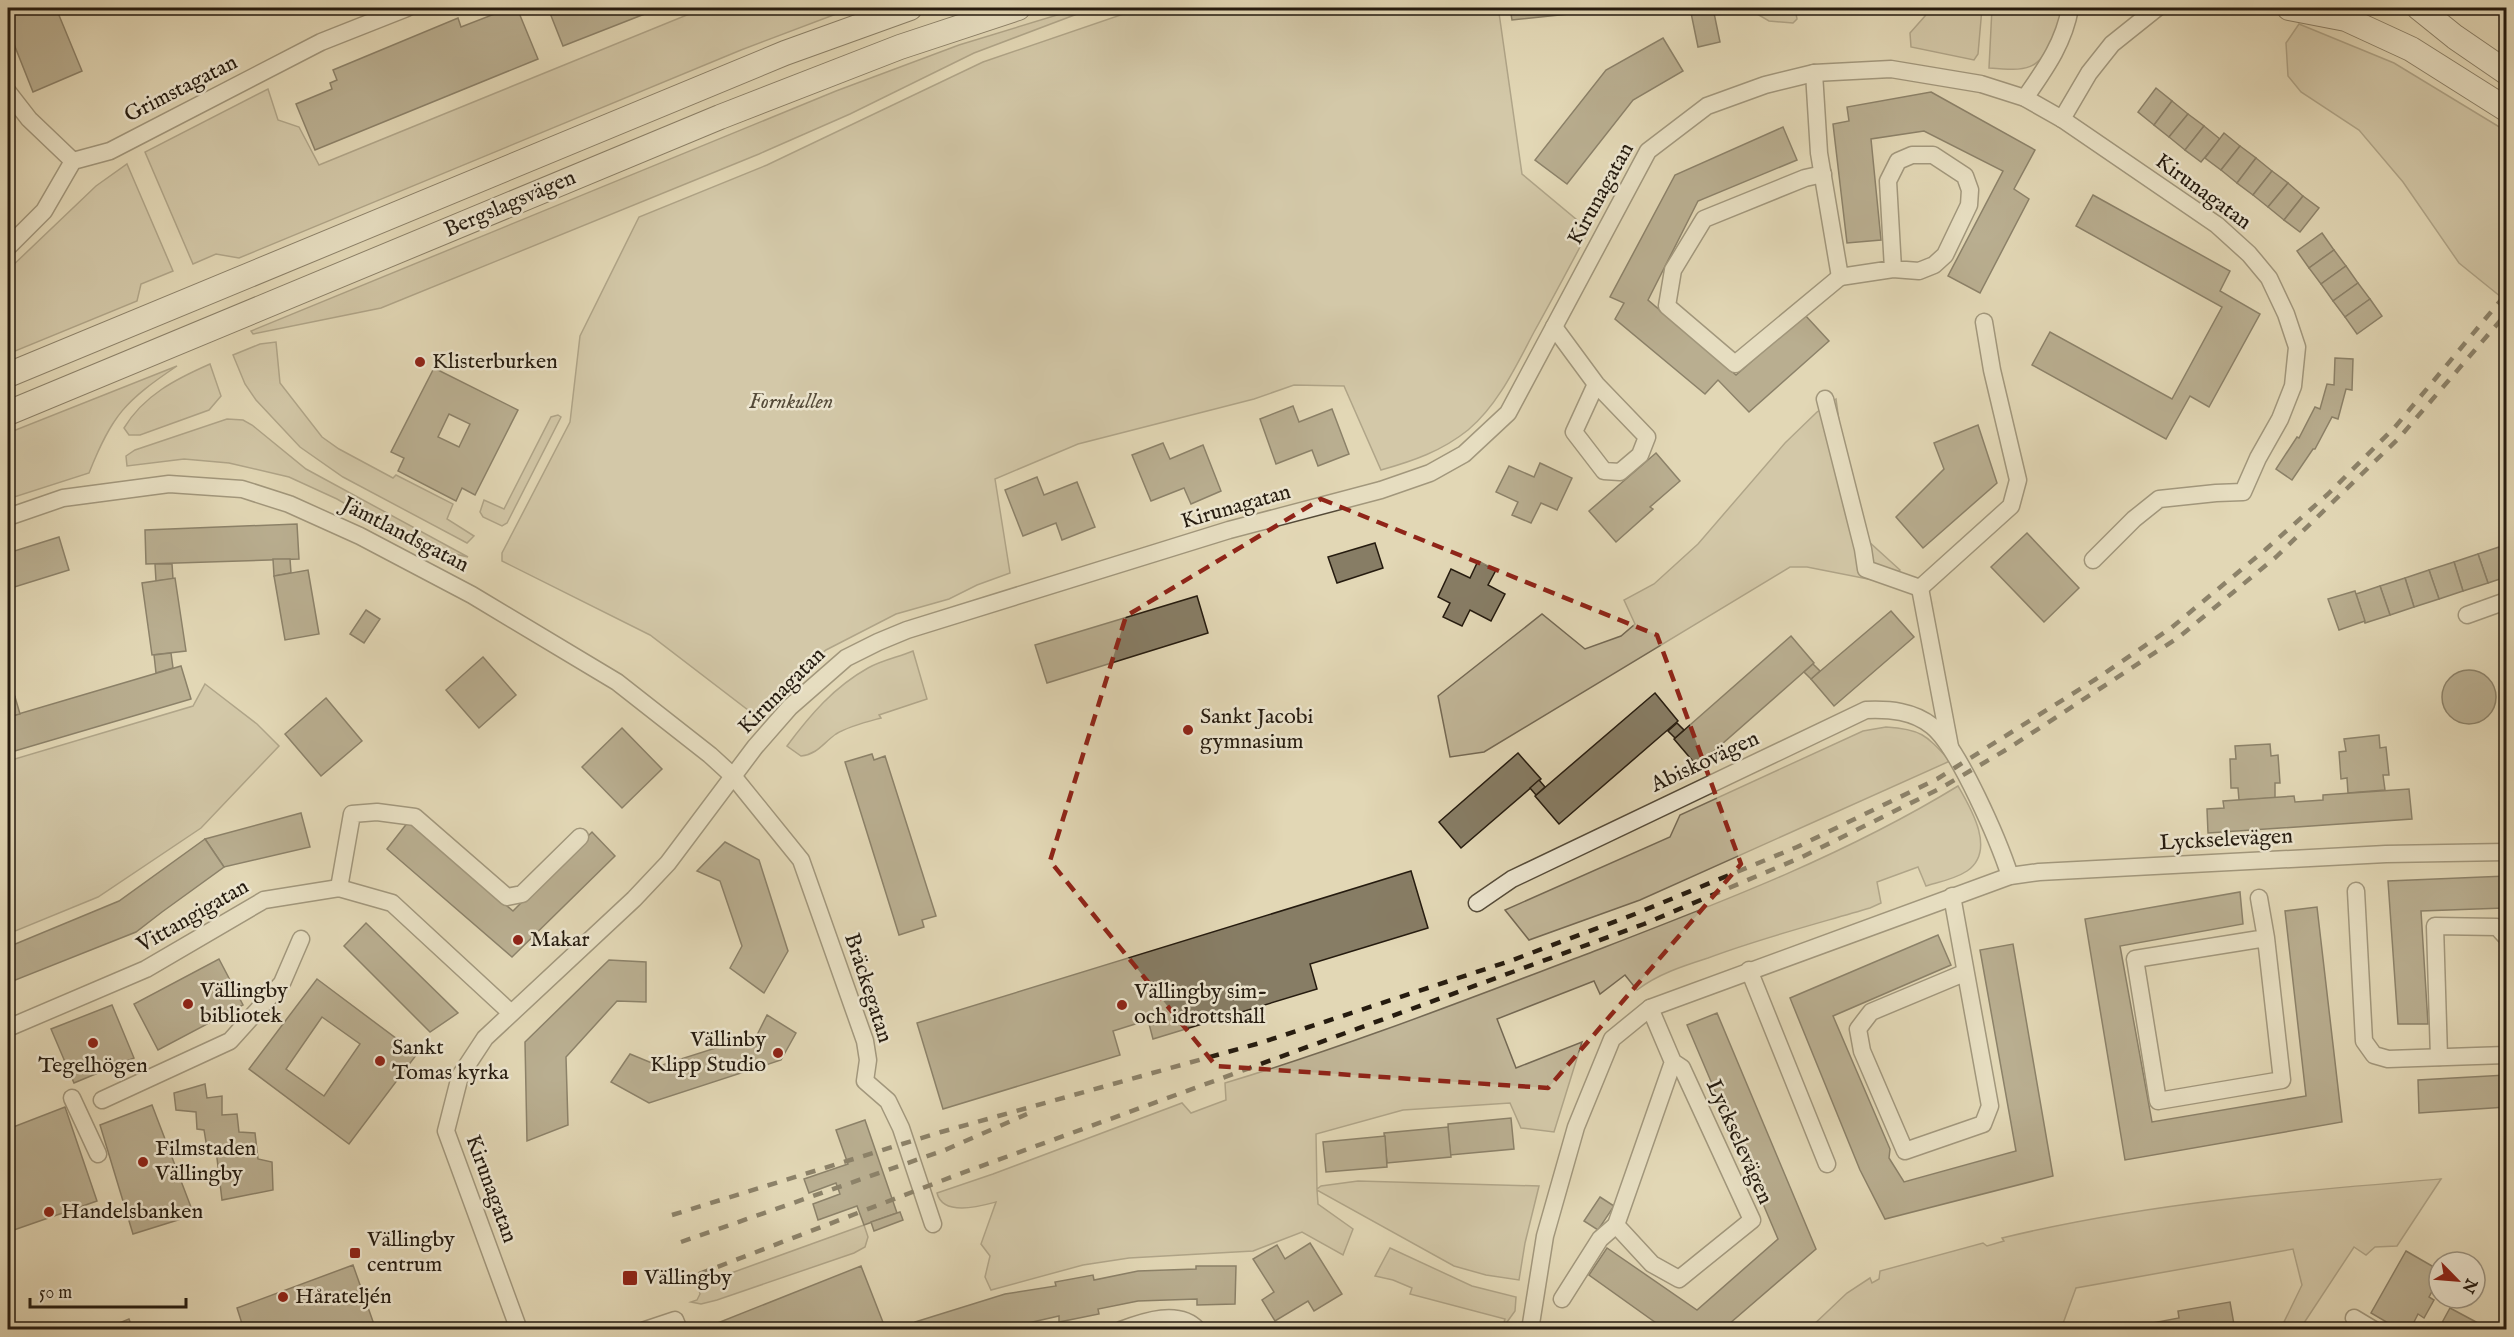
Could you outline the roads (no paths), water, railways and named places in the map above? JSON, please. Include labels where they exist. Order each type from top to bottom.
[{"type":"main road","name":"Bergslagsvägen","points":[[8,375],[774,58],[910,8]]},
{"type":"main road","name":"Bergslagsvägen","points":[[8,413],[804,84],[900,47],[1018,8]]},
{"type":"main road","points":[[2289,8],[2346,19],[2411,50],[2506,109]]},
{"type":"main road","points":[[2419,8],[2455,37],[2506,72]]},
{"type":"street","name":"Grimstagatan","points":[[73,161],[110,151],[321,42],[407,8]]},
{"type":"street","points":[[2025,98],[2054,56],[2067,28],[2070,8]]},
{"type":"street","points":[[2062,119],[2089,74],[2112,44],[2157,8]]},
{"type":"street","name":"Kirunagatan","points":[[519,1329],[446,1131],[460,1076],[485,1038],[510,1012],[634,899],[661,871],[733,776],[790,707],[846,658],[907,630],[1229,530],[1381,490],[1430,473],[1464,454],[1508,413],[1648,150],[1707,106],[1765,85],[1814,73],[1891,69],[1981,84],[2025,98],[2062,119],[2217,225],[2249,254],[2269,278],[2286,314],[2297,347],[2293,386],[2280,419],[2258,458],[2243,492],[2159,499],[2134,519],[2093,560]]},
{"type":"street","points":[[1814,73],[1823,174],[1840,277]]},
{"type":"street","points":[[8,92],[29,119],[73,161],[44,211],[8,247]]},
{"type":"street","points":[[1823,174],[1805,178],[1704,219],[1673,270],[1667,306],[1736,364],[1840,277],[1893,269],[1918,271],[1934,265],[1945,255],[1969,205],[1970,190],[1965,176],[1933,155],[1912,155],[1898,161],[1888,181],[1893,269]]},
{"type":"street","points":[[1825,399],[1866,568],[1920,588],[2011,506],[2018,480],[1992,370],[1984,322]]},
{"type":"street","points":[[1554,327],[1596,384],[1647,437],[1641,455],[1620,472],[1604,471],[1574,432],[1596,384]]},
{"type":"street","name":"Jämtlandsgatan","points":[[8,517],[63,498],[169,484],[242,489],[289,504],[360,536],[472,595],[617,682],[710,754],[733,776]]},
{"type":"street","name":"Abiskovägen","points":[[1920,588],[1950,750]]},
{"type":"street","points":[[2467,615],[2506,601]]},
{"type":"street","name":"Abiskovägen","points":[[1478,903],[1512,879],[1866,710],[1885,709],[1908,713],[1933,726],[1950,750],[1998,840],[2010,876]]},
{"type":"street","name":"Bräckegatan","points":[[733,776],[801,860],[865,1041],[868,1060],[866,1081],[888,1101],[901,1128],[933,1224]]},
{"type":"street","points":[[339,888],[352,814],[376,812],[415,818],[507,897],[522,894],[580,837]]},
{"type":"street","name":"Lyckselevägen","points":[[1530,1329],[1543,1245],[1576,1127],[1612,1039],[1650,1008],[2010,876],[2039,872],[2386,854],[2506,852]]},
{"type":"street","name":"Vittangigatan","points":[[8,1028],[146,969],[264,900],[339,888],[393,903],[510,1012]]},
{"type":"street","points":[[2356,891],[2364,1041],[2374,1055],[2388,1059],[2506,1055]]},
{"type":"street","points":[[1952,896],[1964,973],[1990,1106],[1983,1124],[1905,1151],[1862,1051],[1858,1029],[1871,1012],[1964,973]]},
{"type":"street","points":[[2259,898],[2266,938],[2282,1080],[2158,1101],[2135,960],[2266,938]]},
{"type":"street","points":[[2439,1057],[2435,926],[2497,927],[2506,937]]},
{"type":"street","points":[[102,1100],[230,1041],[282,983],[301,939]]},
{"type":"street","points":[[1749,970],[1827,1164]]},
{"type":"street","name":"Lyckselevägen","points":[[1650,1008],[1673,1062],[1682,1068],[1752,1220],[1679,1279],[1652,1264],[1616,1225],[1673,1062]]},
{"type":"street","points":[[72,1098],[98,1154]]},
{"type":"street","points":[[1562,1299],[1600,1239],[1616,1225]]},
{"type":"street","points":[[1121,1329],[1172,1317],[1190,1320],[1198,1329]]},
{"type":"street","points":[[2354,1318],[2374,1329]]},
{"type":"street","points":[[645,1329],[675,1320],[679,1329]]},
{"type":"railway","points":[[672,1215],[941,1132],[1260,1043],[1510,961],[1635,914],[1797,847],[1937,779],[2096,679],[2171,628],[2265,550],[2328,494],[2395,427],[2506,294]]},
{"type":"railway","points":[[699,1274],[954,1176],[1644,924],[1802,857],[1941,788],[2009,748],[2179,637],[2276,557],[2399,438],[2506,314]]},
{"type":"railway","points":[[681,1242],[945,1150],[1027,1114]]},
{"type":"place","name":"Klisterburken","points":[[420,362]]},
{"type":"place","name":"Sankt Jacobi gymnasium","points":[[1188,730]]},
{"type":"place","name":"Makar","points":[[518,940]]},
{"type":"place","name":"Vällingby bibliotek","points":[[188,1004]]},
{"type":"place","name":"Vällingby sim- och idrottshall","points":[[1122,1005]]},
{"type":"place","name":"Tegelhögen","points":[[93,1043]]},
{"type":"place","name":"Vällinby Klipp Studio","points":[[778,1053]]},
{"type":"place","name":"Sankt Tomas kyrka","points":[[380,1061]]},
{"type":"place","name":"Filmstaden Vällingby","points":[[143,1162]]},
{"type":"place","name":"Handelsbanken","points":[[49,1212]]},
{"type":"place","name":"Vällingby centrum","points":[[355,1253]]},
{"type":"place","name":"Vällingby","points":[[630,1278]]},
{"type":"place","name":"Hårateljén","points":[[283,1297]]},
{"type":"park label","name":"Fornkullen","points":[[791,402]]}]
